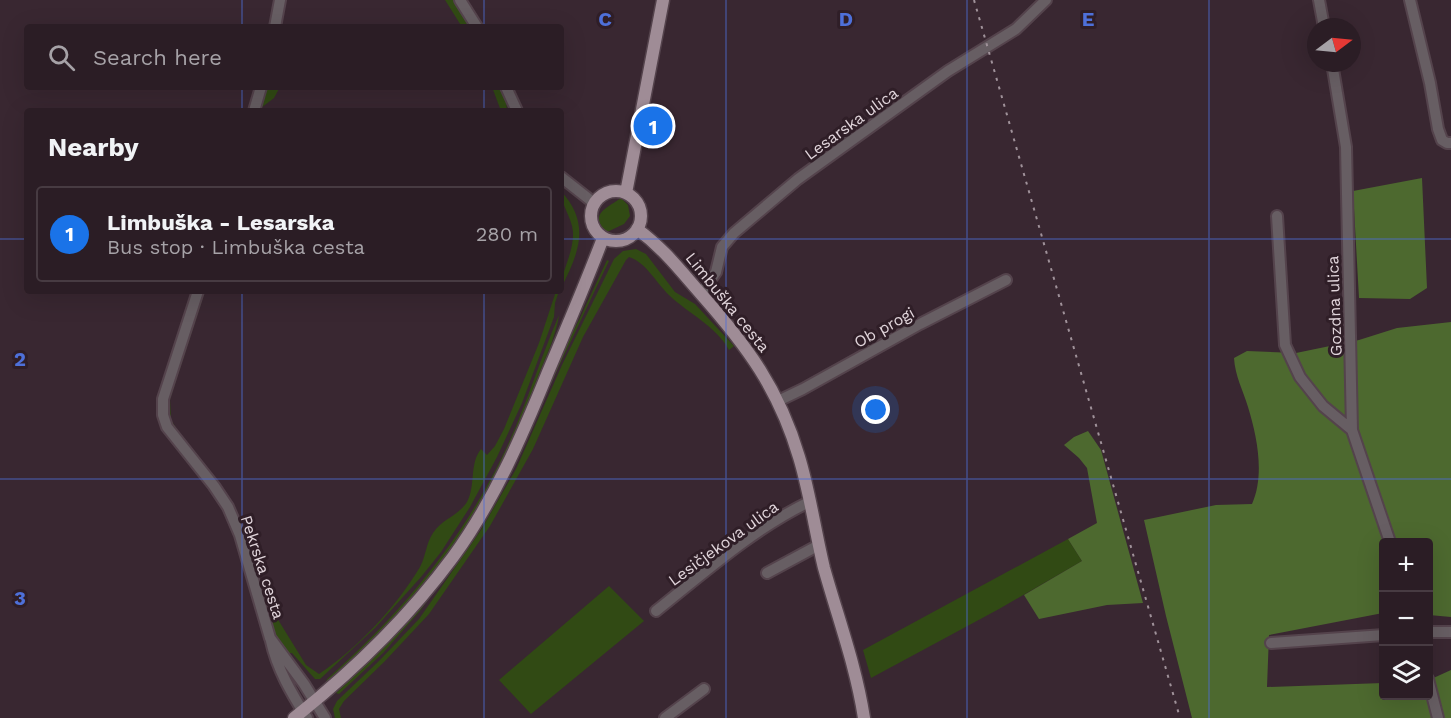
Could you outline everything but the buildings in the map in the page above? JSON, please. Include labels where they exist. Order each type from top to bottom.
[{"type":"main road","points":[[626,193],[663,0]]},
{"type":"main road","points":[[612,191],[626,193],[637,202],[640,209],[641,216],[637,230],[618,241],[603,238],[591,222],[594,203],[599,197],[612,191]]},
{"type":"main road","name":"Limbuška cesta","points":[[637,230],[676,264],[744,344],[778,401],[798,454],[819,545],[851,655],[864,718]]},
{"type":"main road","points":[[301,716],[371,652],[454,556],[521,438],[603,238]]},
{"type":"street","points":[[276,24],[280,0]]},
{"type":"street","points":[[460,0],[475,24]]},
{"type":"street","name":"Lesarska ulica","points":[[701,294],[716,272],[722,247],[734,233],[798,179],[948,71],[1016,29],[1046,0]]},
{"type":"street","points":[[1319,0],[1322,18]]},
{"type":"street","points":[[1410,0],[1430,83],[1438,129],[1443,140],[1451,143]]},
{"type":"street","name":"Gozdna ulica","points":[[1334,72],[1346,147],[1352,430],[1388,538]]},
{"type":"street","points":[[255,108],[260,90]]},
{"type":"street","points":[[507,90],[516,108]]},
{"type":"street","points":[[564,179],[594,203]]},
{"type":"street","points":[[1277,216],[1285,345],[1300,376],[1323,406],[1352,430]]},
{"type":"street","name":"Ob progi","points":[[778,401],[1006,280]]},
{"type":"street","name":"Pekrska cesta","points":[[197,294],[163,399],[167,427],[228,507],[240,535],[270,638],[325,718]]},
{"type":"street","name":"Lesičjekova ulica","points":[[656,611],[747,539],[809,502]]},
{"type":"street","points":[[767,573],[819,545]]},
{"type":"street","points":[[1433,632],[1451,632]]},
{"type":"street","points":[[1271,643],[1379,635]]},
{"type":"street","points":[[270,638],[274,656],[301,716]]},
{"type":"street","points":[[665,718],[704,689]]},
{"type":"street","points":[[1433,698],[1438,718]]},
{"type":"green space","points":[[445,0],[454,0],[469,24],[460,24]]},
{"type":"green space","points":[[262,90],[278,90],[274,98],[258,108]]},
{"type":"green space","points":[[493,90],[502,90],[506,100],[507,108],[500,108]]},
{"type":"green space","points":[[1422,178],[1427,288],[1410,299],[1359,298],[1353,191]]},
{"type":"green space","points":[[564,195],[576,215],[579,239],[573,263],[564,282],[564,272],[573,240],[571,221],[564,204]]},
{"type":"green space","points":[[621,198],[628,205],[630,216],[624,224],[607,232],[601,226],[599,216]]},
{"type":"green space","points":[[636,249],[646,254],[675,292],[695,304],[734,346],[729,350],[710,327],[670,296],[641,264],[629,257],[583,337],[533,449],[490,526],[429,614],[344,701],[339,709],[341,718],[335,718],[333,709],[337,701],[419,619],[481,530],[516,469],[562,365],[614,259],[623,251]]},
{"type":"green space","points":[[607,260],[609,261],[523,446],[446,575],[420,611],[383,653],[339,694],[336,693],[392,638],[442,577],[579,320]]},
{"type":"green space","points":[[201,294],[204,294],[170,399],[171,420],[234,506],[269,605],[306,665],[319,674],[348,652],[388,612],[420,567],[433,533],[467,502],[477,455],[481,449],[487,455],[504,429],[539,343],[555,294],[558,294],[554,317],[522,403],[470,507],[441,552],[421,577],[375,628],[320,679],[315,679],[292,653],[285,653],[276,638],[245,539],[171,427],[166,405]]},
{"type":"green space","points":[[559,315],[550,347],[516,433],[476,512],[444,561],[426,583],[365,647],[326,683],[327,679],[382,627],[407,599],[431,570],[474,509],[509,442]]},
{"type":"green space","points":[[1451,322],[1451,617],[1433,615],[1433,538],[1379,538],[1379,614],[1269,635],[1267,687],[1379,683],[1379,700],[1433,700],[1433,678],[1451,670],[1451,718],[1192,718],[1144,520],[1216,505],[1252,504],[1258,481],[1257,443],[1234,358],[1247,351],[1296,353],[1359,340],[1397,328]]},
{"type":"green space","points":[[1088,431],[1101,450],[1143,603],[1107,605],[1039,619],[1024,595],[1082,561],[1068,539],[1097,523],[1087,468],[1064,445],[1074,437]]},
{"type":"green space","points":[[1068,539],[1082,561],[871,678],[863,650]]},
{"type":"green space","points":[[609,586],[644,621],[531,714],[499,680]]},
{"type":"railway","points":[[974,0],[1180,718]]},
{"type":"place","name":"Limbuška - Lesarska","points":[[653,126]]}]
